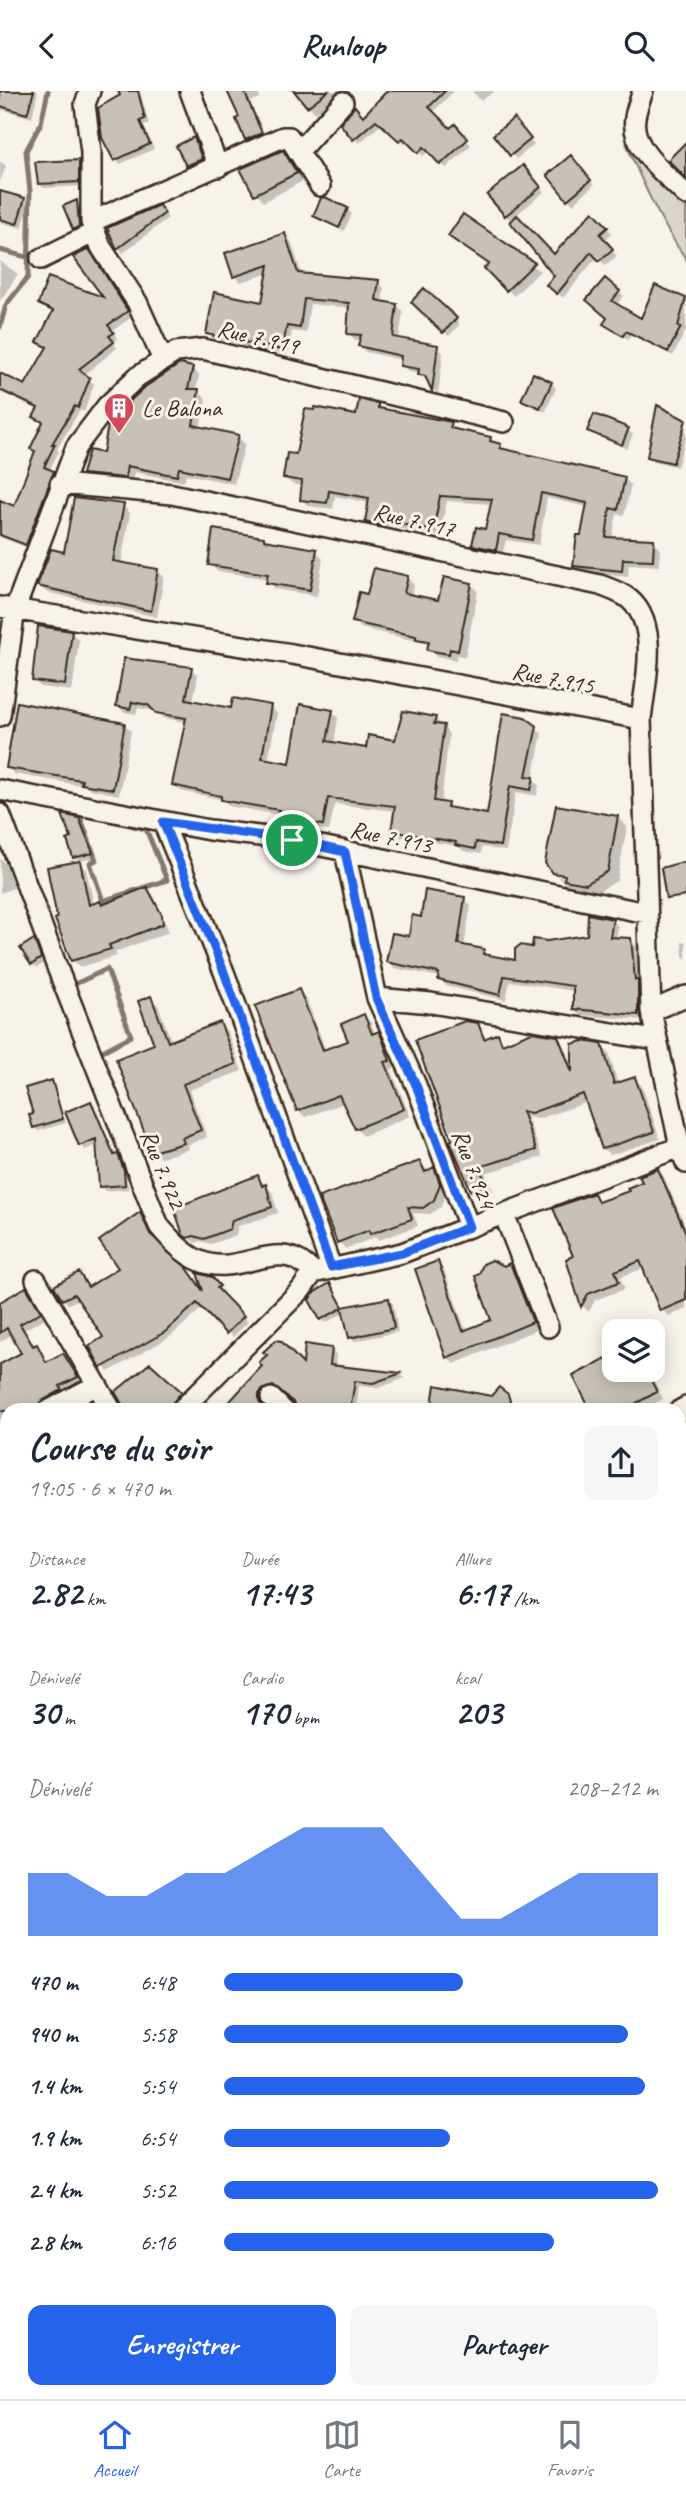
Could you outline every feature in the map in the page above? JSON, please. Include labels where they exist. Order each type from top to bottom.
[{"type":"street","points":[[90,91],[85,104],[91,152],[93,227],[101,247],[137,302],[163,360]]},
{"type":"street","points":[[190,91],[218,167]]},
{"type":"street","points":[[643,91],[634,120],[638,138],[645,153],[686,195]]},
{"type":"street","points":[[298,152],[344,102]]},
{"type":"street","points":[[41,259],[93,227],[283,137],[289,138],[320,186]]},
{"type":"street","name":"Rue 7.919","points":[[7,608],[76,447],[107,405],[137,377],[176,352],[203,349],[504,422]]},
{"type":"street","name":"Rue 7.917","points":[[60,484],[172,494],[600,585],[626,596],[639,610],[646,627],[648,657],[641,719]]},
{"type":"street","points":[[0,716],[7,608]]},
{"type":"street","name":"Rue 7.915","points":[[7,608],[292,654],[641,719]]},
{"type":"street","points":[[641,719],[651,1011],[683,1155]]},
{"type":"street","name":"Rue 7.913","points":[[0,790],[163,822],[292,840],[646,913]]},
{"type":"street","name":"Rue 7.922","points":[[0,814],[159,1226],[183,1250],[201,1262],[219,1266],[288,1254],[322,1270]]},
{"type":"street","points":[[163,822],[229,985],[322,1270]]},
{"type":"street","name":"Rue 7.924","points":[[345,852],[376,998],[416,1085],[469,1227],[683,1155]]},
{"type":"street","points":[[651,1011],[686,996]]},
{"type":"street","points":[[376,998],[431,1003],[656,1040]]},
{"type":"street","points":[[504,1214],[548,1327]]},
{"type":"street","points":[[188,1403],[322,1270],[402,1253],[469,1227]]},
{"type":"street","points":[[36,1280],[107,1403]]},
{"type":"street","points":[[63,1403],[97,1385]]},
{"type":"shaded area","points":[[626,143],[686,208],[686,259],[653,203]]},
{"type":"building","points":[[0,91],[34,91],[27,114],[0,106]]},
{"type":"building","points":[[118,91],[138,91],[145,119],[140,121],[150,144],[114,161],[102,138],[98,108],[120,95]]},
{"type":"building","points":[[227,91],[244,91],[262,133],[245,140],[236,119],[239,117]]},
{"type":"building","points":[[294,91],[328,91],[307,107]]},
{"type":"building","points":[[387,91],[445,91],[429,107],[450,128],[455,124],[468,139],[440,165],[424,147],[418,153],[403,138],[399,141],[376,120],[353,140],[340,124],[355,106],[363,116]]},
{"type":"building","points":[[514,118],[531,139],[510,156],[493,135]]},
{"type":"building","points":[[194,137],[202,159],[186,166],[176,146]]},
{"type":"building","points":[[686,142],[686,178],[668,160]]},
{"type":"building","points":[[283,150],[297,173],[254,195],[240,169]]},
{"type":"building","points":[[571,155],[591,180],[567,200],[547,175]]},
{"type":"building","points":[[79,160],[79,182],[38,184],[35,162]]},
{"type":"building","points":[[523,165],[541,187],[505,216],[487,195]]},
{"type":"building","points":[[0,191],[25,198],[17,224],[0,219]]},
{"type":"building","points":[[325,197],[348,208],[339,228],[313,216],[321,198]]},
{"type":"building","points":[[77,200],[79,226],[73,230],[63,206]]},
{"type":"building","points":[[159,205],[165,213],[117,249],[107,228]]},
{"type":"building","points":[[593,211],[608,227],[600,234],[613,249],[599,261],[591,252],[557,294],[546,285],[554,276],[510,222],[517,215],[554,254]]},
{"type":"building","points":[[463,214],[535,263],[506,291],[484,268],[489,264],[448,236]]},
{"type":"building","points":[[285,233],[298,273],[379,280],[376,300],[397,304],[393,337],[438,345],[432,391],[425,376],[418,375],[419,369],[400,366],[401,356],[358,346],[361,335],[347,334],[349,303],[304,299],[300,328],[287,326],[282,350],[206,334],[214,292],[262,302],[269,265],[233,277],[225,253]]},
{"type":"building","points":[[89,249],[128,311],[108,325],[114,333],[109,336],[114,342],[79,369],[90,378],[78,408],[75,406],[52,444],[55,444],[44,467],[54,471],[26,545],[0,535],[0,500],[14,506],[35,451],[30,449],[43,422],[33,417],[38,408],[0,390],[0,373],[25,385],[47,347],[37,342],[53,311],[38,304],[48,277],[103,297],[73,257]]},
{"type":"building","points":[[605,278],[620,291],[612,301],[641,318],[655,285],[686,298],[678,326],[681,327],[668,352],[626,331],[623,336],[603,324],[607,318],[586,300]]},
{"type":"building","points":[[424,288],[457,318],[443,333],[411,302]]},
{"type":"building","points":[[180,364],[193,367],[188,389],[199,389],[193,425],[239,435],[227,478],[179,468],[177,476],[127,466],[125,478],[82,474],[89,450],[103,453],[108,425],[116,414],[145,387]]},
{"type":"building","points":[[533,373],[552,382],[540,408],[521,400]]},
{"type":"building","points":[[359,399],[378,404],[378,408],[452,422],[450,428],[491,437],[490,441],[501,444],[500,448],[625,477],[618,510],[610,508],[606,537],[654,539],[653,560],[623,559],[622,571],[573,566],[577,535],[581,535],[587,503],[541,493],[532,540],[499,534],[496,550],[472,545],[476,527],[485,529],[492,499],[440,496],[433,531],[383,520],[382,526],[365,522],[369,498],[329,491],[327,503],[300,500],[302,481],[283,478],[287,453],[296,454],[305,409],[314,410],[315,407],[356,415]]},
{"type":"building","points":[[657,405],[686,420],[673,463],[647,457]]},
{"type":"building","points":[[594,414],[629,428],[622,445],[587,431]]},
{"type":"building","points":[[74,498],[124,504],[113,561],[158,569],[151,611],[37,586],[51,549],[64,552]]},
{"type":"building","points":[[213,529],[317,549],[310,590],[266,583],[268,574],[208,565]]},
{"type":"building","points":[[374,568],[408,576],[404,593],[438,600],[444,577],[472,583],[458,651],[450,649],[449,654],[427,650],[429,641],[416,639],[416,636],[352,622],[359,592],[367,594]]},
{"type":"building","points":[[38,626],[72,631],[65,685],[32,681]]},
{"type":"building","points":[[124,658],[192,667],[186,699],[231,708],[233,698],[271,705],[262,758],[290,763],[300,704],[333,710],[327,741],[366,748],[368,735],[395,740],[403,711],[436,717],[434,724],[444,725],[434,801],[448,803],[447,807],[487,814],[503,713],[525,717],[537,726],[526,776],[534,777],[531,790],[510,786],[500,846],[476,842],[475,849],[455,845],[456,842],[391,831],[395,806],[328,798],[323,825],[277,818],[279,810],[221,800],[221,796],[172,785],[186,718],[156,713],[148,705],[132,702],[130,709],[116,706]]},
{"type":"building","points":[[17,702],[125,723],[113,789],[81,784],[82,780],[6,768]]},
{"type":"building","points":[[556,805],[618,816],[608,871],[586,884],[564,880],[565,875],[552,873],[545,863]]},
{"type":"building","points":[[62,814],[79,818],[93,853],[73,858],[67,840],[71,838]]},
{"type":"building","points":[[80,861],[89,905],[100,901],[102,905],[147,887],[162,915],[163,924],[109,945],[111,949],[71,961],[55,919],[57,918],[47,867]]},
{"type":"building","points":[[686,861],[686,896],[666,899],[661,868]]},
{"type":"building","points":[[425,890],[465,897],[458,944],[484,949],[483,954],[515,960],[515,949],[520,945],[532,947],[533,939],[547,941],[587,935],[588,914],[613,919],[610,937],[631,938],[635,980],[638,980],[638,1015],[573,1009],[573,986],[504,976],[500,995],[438,980],[439,973],[386,962],[392,933],[409,936],[412,915],[421,917]]},
{"type":"building","points":[[34,939],[41,958],[31,965],[20,948]]},
{"type":"building","points":[[299,989],[323,1050],[348,1041],[341,1024],[364,1014],[372,1034],[379,1031],[390,1061],[385,1062],[404,1109],[355,1129],[339,1095],[297,1111],[255,1006]]},
{"type":"building","points":[[151,996],[168,1042],[220,1022],[236,1064],[183,1084],[201,1130],[182,1138],[184,1143],[152,1152],[116,1059],[154,1044],[138,1001]]},
{"type":"building","points":[[465,1021],[478,1023],[484,1039],[498,1033],[502,1044],[532,1032],[558,1036],[572,1072],[572,1044],[583,1041],[602,1044],[614,1084],[635,1077],[654,1132],[602,1149],[583,1094],[531,1113],[522,1111],[536,1150],[479,1167],[487,1184],[471,1191],[450,1141],[452,1140],[415,1040]]},
{"type":"building","points":[[52,1080],[63,1119],[33,1128],[29,1115],[33,1114],[25,1088]]},
{"type":"building","points":[[91,1101],[114,1155],[118,1154],[124,1171],[125,1185],[99,1187],[96,1139],[79,1146],[65,1112]]},
{"type":"building","points":[[420,1161],[425,1172],[434,1167],[440,1184],[434,1200],[423,1208],[408,1207],[412,1219],[370,1234],[369,1230],[337,1243],[319,1197]]},
{"type":"building","points":[[658,1169],[686,1233],[686,1300],[660,1311],[640,1261],[615,1271],[619,1282],[588,1294],[581,1307],[566,1259],[573,1256],[553,1208],[594,1193],[598,1202],[629,1191],[627,1188],[642,1182],[639,1176]]},
{"type":"building","points":[[258,1175],[262,1186],[266,1184],[272,1207],[232,1220],[230,1229],[204,1239],[194,1236],[187,1238],[183,1235],[174,1208]]},
{"type":"building","points":[[140,1212],[150,1234],[187,1268],[203,1291],[197,1273],[212,1277],[220,1286],[217,1288],[244,1316],[226,1334],[197,1303],[165,1332],[101,1368],[89,1346],[103,1337],[74,1294],[62,1300],[54,1286],[79,1272],[88,1287],[118,1268],[99,1241]]},
{"type":"building","points":[[492,1260],[504,1266],[510,1263],[533,1322],[446,1358],[415,1269],[438,1261],[463,1331],[491,1320],[475,1276],[479,1274],[483,1264]]},
{"type":"building","points":[[330,1283],[343,1307],[389,1298],[394,1328],[349,1338],[342,1308],[320,1320],[309,1300],[315,1292]]},
{"type":"building","points":[[26,1287],[41,1312],[20,1324],[33,1346],[37,1344],[46,1362],[63,1353],[78,1377],[60,1386],[62,1390],[41,1403],[0,1403],[0,1364],[21,1353],[7,1328],[0,1333],[0,1302]]},
{"type":"building","points":[[276,1340],[281,1341],[303,1364],[305,1344],[332,1348],[330,1365],[402,1373],[373,1383],[355,1381],[351,1403],[293,1403],[273,1386],[263,1389],[259,1394],[260,1403],[228,1403],[262,1366],[259,1362],[267,1355],[263,1352]]},
{"type":"building","points":[[602,1360],[602,1382],[652,1382],[657,1392],[637,1403],[587,1403],[573,1376]]},
{"type":"building","points":[[150,1363],[182,1392],[172,1403],[121,1403],[115,1392]]},
{"type":"building","points":[[435,1385],[491,1396],[499,1387],[508,1394],[511,1403],[432,1403]]},
{"type":"waterway","points":[[0,327],[6,305],[28,277],[30,192],[26,151],[41,123],[48,91]]},
{"type":"waterway","points":[[0,250],[27,257]]},
{"type":"waterway","points":[[79,813],[146,829],[167,880],[103,901],[90,863],[96,860],[79,813]]},
{"type":"waterway","points":[[107,969],[131,1036],[99,1053],[73,985],[107,969]]},
{"type":"place","name":"Le Balona","points":[[119,435]]},
{"type":"route","points":[[163,822],[292,840],[345,852],[376,998],[416,1085],[469,1227],[402,1253],[331,1267],[224,972],[163,822]]}]
